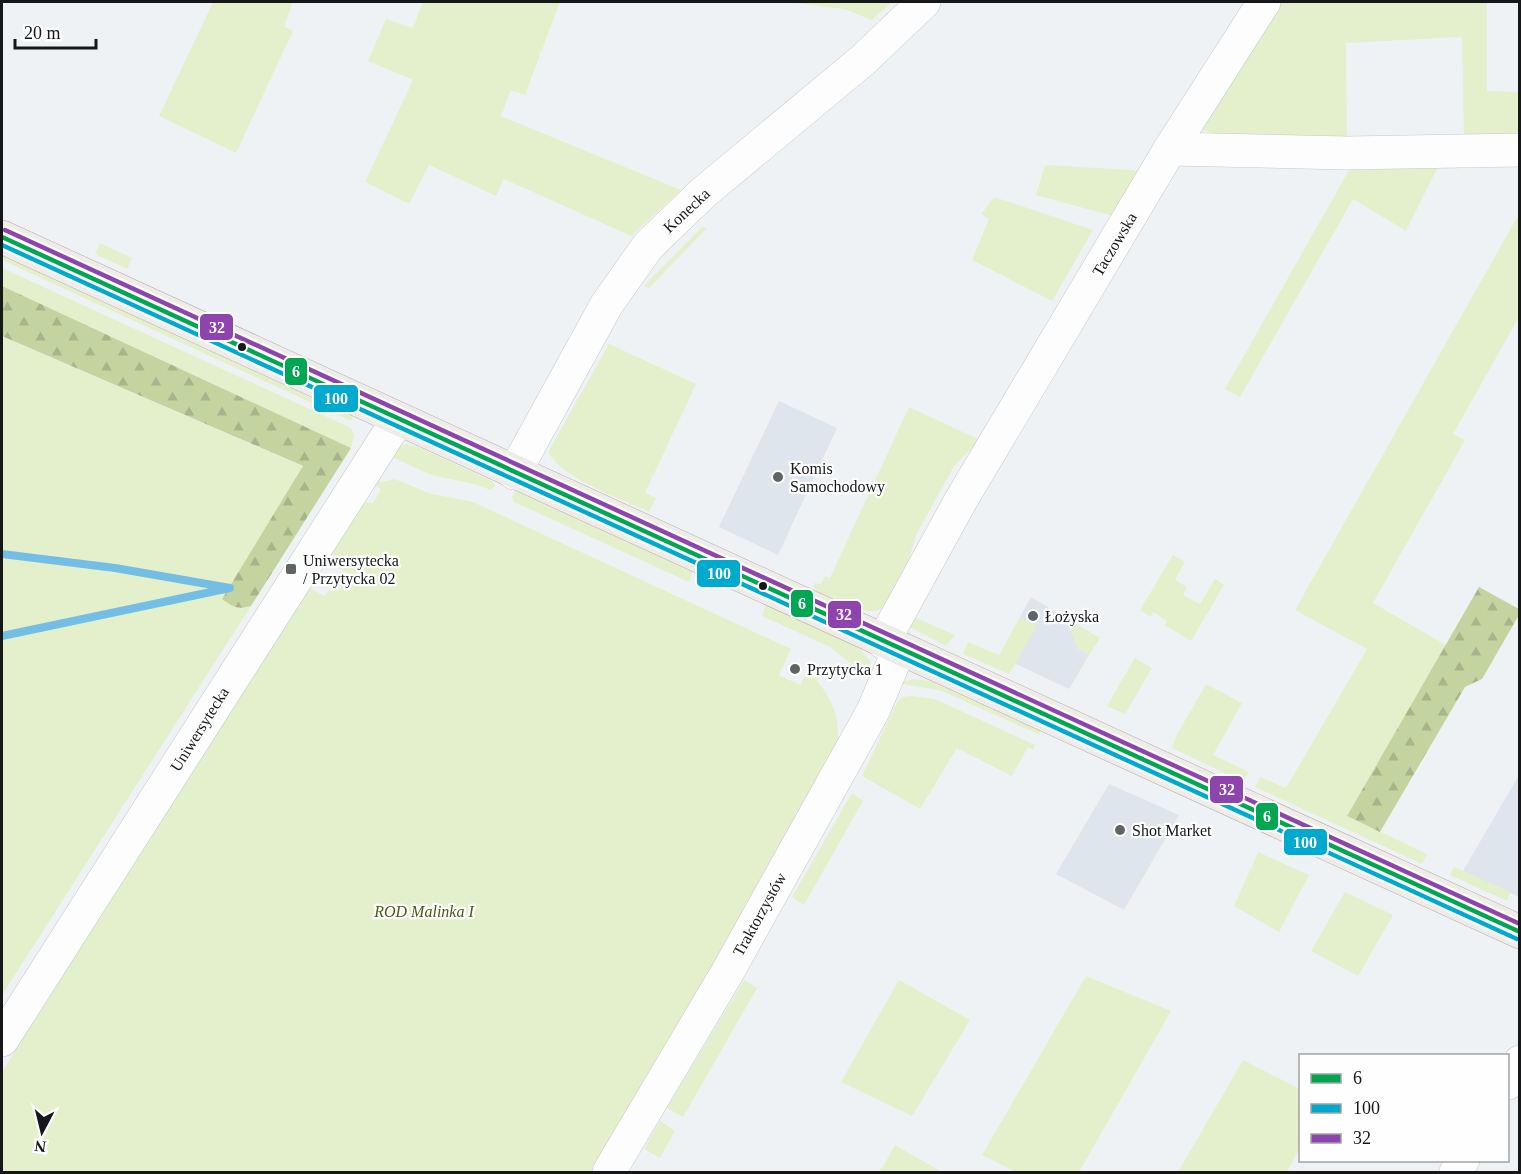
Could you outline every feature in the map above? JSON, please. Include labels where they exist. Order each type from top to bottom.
[{"type":"main road","points":[[2,237],[891,646],[1520,932]]},
{"type":"street","name":"Konecka","points":[[514,473],[608,304],[648,246],[689,205],[863,60],[924,2]]},
{"type":"street","name":"Taczowska","points":[[891,646],[961,500],[1170,149],[1264,2]]},
{"type":"street","points":[[1170,149],[1335,153],[1520,150]]},
{"type":"street","name":"Uniwersytecka","points":[[2,1040],[398,419]]},
{"type":"street","name":"Traktorzystów","points":[[609,1173],[727,973],[873,711],[891,646]]},
{"type":"street","points":[[1509,1081],[1520,1062]]},
{"type":"shaded area","name":"Komis Samochodowy","points":[[779,401],[837,428],[778,555],[719,527]]},
{"type":"shaded area","points":[[1031,597],[1066,618],[1078,649],[1089,655],[1069,689],[999,656]]},
{"type":"shaded area","points":[[1519,775],[1519,897],[1463,871]]},
{"type":"shaded area","points":[[1109,784],[1179,815],[1124,910],[1056,874]]},
{"type":"green space","points":[[213,2],[293,2],[284,26],[293,31],[236,153],[159,116]]},
{"type":"green space","points":[[423,2],[560,2],[525,95],[511,90],[501,116],[681,190],[631,236],[504,179],[496,196],[429,165],[409,204],[365,182],[413,80],[368,61],[386,19],[413,28]]},
{"type":"green space","points":[[786,2],[892,2],[872,20],[844,9]]},
{"type":"green space","points":[[1274,2],[1487,2],[1487,91],[1519,92],[1519,138],[1464,141],[1462,37],[1346,43],[1347,144],[1223,136],[1195,128]]},
{"type":"green space","points":[[1440,163],[1406,231],[1353,199],[1240,397],[1225,389],[1352,165]]},
{"type":"green space","points":[[1045,165],[1141,171],[1113,216],[1036,195]]},
{"type":"green space","points":[[994,197],[1093,230],[1052,301],[972,260],[989,219],[981,214]]},
{"type":"green space","points":[[1519,214],[1519,317],[1453,434],[1465,440],[1373,603],[1446,645],[1347,816],[1427,854],[1422,864],[1255,787],[1260,777],[1286,788],[1367,649],[1295,610]]},
{"type":"green space","points":[[702,227],[707,228],[649,288],[644,286]]},
{"type":"green space","points":[[100,243],[132,258],[127,269],[95,254]]},
{"type":"green space","points":[[2,255],[353,417],[351,421],[2,260]]},
{"type":"green space","points":[[2,268],[351,428],[354,435],[351,448],[2,286]]},
{"type":"green space","points":[[2,286],[351,448],[251,606],[236,607],[222,599],[303,466],[2,336]]},
{"type":"green space","points":[[2,336],[304,467],[241,609],[251,606],[2,995]]},
{"type":"green space","points":[[609,344],[696,384],[645,493],[656,498],[649,512],[579,480],[556,462],[548,452]]},
{"type":"green space","points":[[909,407],[980,440],[954,466],[916,535],[907,566],[884,608],[876,611],[857,610],[837,603],[820,593],[813,587],[814,583],[821,584],[825,576],[830,578]]},
{"type":"green space","points":[[407,444],[492,481],[495,485],[491,490],[431,475],[390,456],[399,446]]},
{"type":"green space","name":"ROD Malinka I","points":[[376,479],[382,482],[395,479],[428,493],[473,502],[791,649],[779,675],[800,685],[811,664],[823,669],[817,681],[829,698],[836,715],[838,734],[836,755],[595,1172],[2,1172],[2,1072],[305,592],[311,589],[325,596],[328,591],[339,590],[348,573],[340,569],[332,553],[362,502],[373,503],[381,490],[375,483]]},
{"type":"green space","points":[[515,491],[693,571],[689,582],[514,502],[512,497]]},
{"type":"green space","points":[[1173,555],[1185,562],[1175,580],[1187,587],[1183,595],[1200,604],[1215,579],[1224,585],[1191,641],[1165,625],[1167,621],[1153,612],[1151,617],[1140,610]]},
{"type":"green space","points":[[1479,587],[1519,609],[1519,615],[1482,679],[1465,687],[1380,832],[1347,816]]},
{"type":"green space","points":[[766,605],[859,648],[870,661],[872,673],[853,665],[830,647],[762,616]]},
{"type":"green space","points":[[912,616],[955,635],[946,646],[908,626]]},
{"type":"green space","points":[[1020,617],[1037,626],[1009,674],[963,654],[968,642],[999,655]]},
{"type":"green space","points":[[1066,618],[1100,638],[1089,655],[1078,649]]},
{"type":"green space","points":[[1135,658],[1152,668],[1125,714],[1107,706]]},
{"type":"green space","points":[[913,679],[930,681],[1039,730],[1040,735],[942,691],[899,683]]},
{"type":"green space","points":[[1206,684],[1242,703],[1213,755],[1249,772],[1243,782],[1172,748],[1175,738]]},
{"type":"green space","points":[[902,697],[935,699],[1035,745],[1033,750],[1028,747],[1012,776],[957,748],[920,809],[862,776],[896,704]]},
{"type":"green space","points":[[852,793],[863,801],[804,905],[792,897]]},
{"type":"green space","points":[[1258,852],[1309,875],[1279,932],[1234,906]]},
{"type":"green space","points":[[1454,867],[1510,892],[1507,901],[1450,875]]},
{"type":"green space","points":[[1345,892],[1393,915],[1358,976],[1311,951]]},
{"type":"green space","points":[[1086,976],[1171,1011],[1079,1172],[1016,1172],[982,1155]]},
{"type":"green space","points":[[744,980],[757,988],[683,1117],[667,1108]]},
{"type":"green space","points":[[899,980],[970,1020],[912,1116],[841,1082]]},
{"type":"green space","points":[[1243,1060],[1299,1088],[1299,1150],[1287,1172],[1178,1172]]},
{"type":"green space","points":[[660,1121],[675,1131],[660,1158],[644,1149]]},
{"type":"green space","points":[[895,1145],[942,1172],[880,1172]]},
{"type":"waterway","points":[[2,554],[115,568],[230,588],[2,636]]},
{"type":"transit line","name":"32","points":[[5,230],[1520,924]]},
{"type":"transit line","name":"6","points":[[2,237],[1520,932]]},
{"type":"transit line","name":"100","points":[[2,245],[1517,939]]},
{"type":"place","name":"Komis Samochodowy","points":[[778,477]]},
{"type":"place","name":"Uniwersytecka / Przytycka 02","points":[[291,569]]},
{"type":"place","name":"Łożyska","points":[[1033,616]]},
{"type":"place","name":"Przytycka 1","points":[[795,669]]},
{"type":"place","name":"Shot Market","points":[[1120,830]]}]
